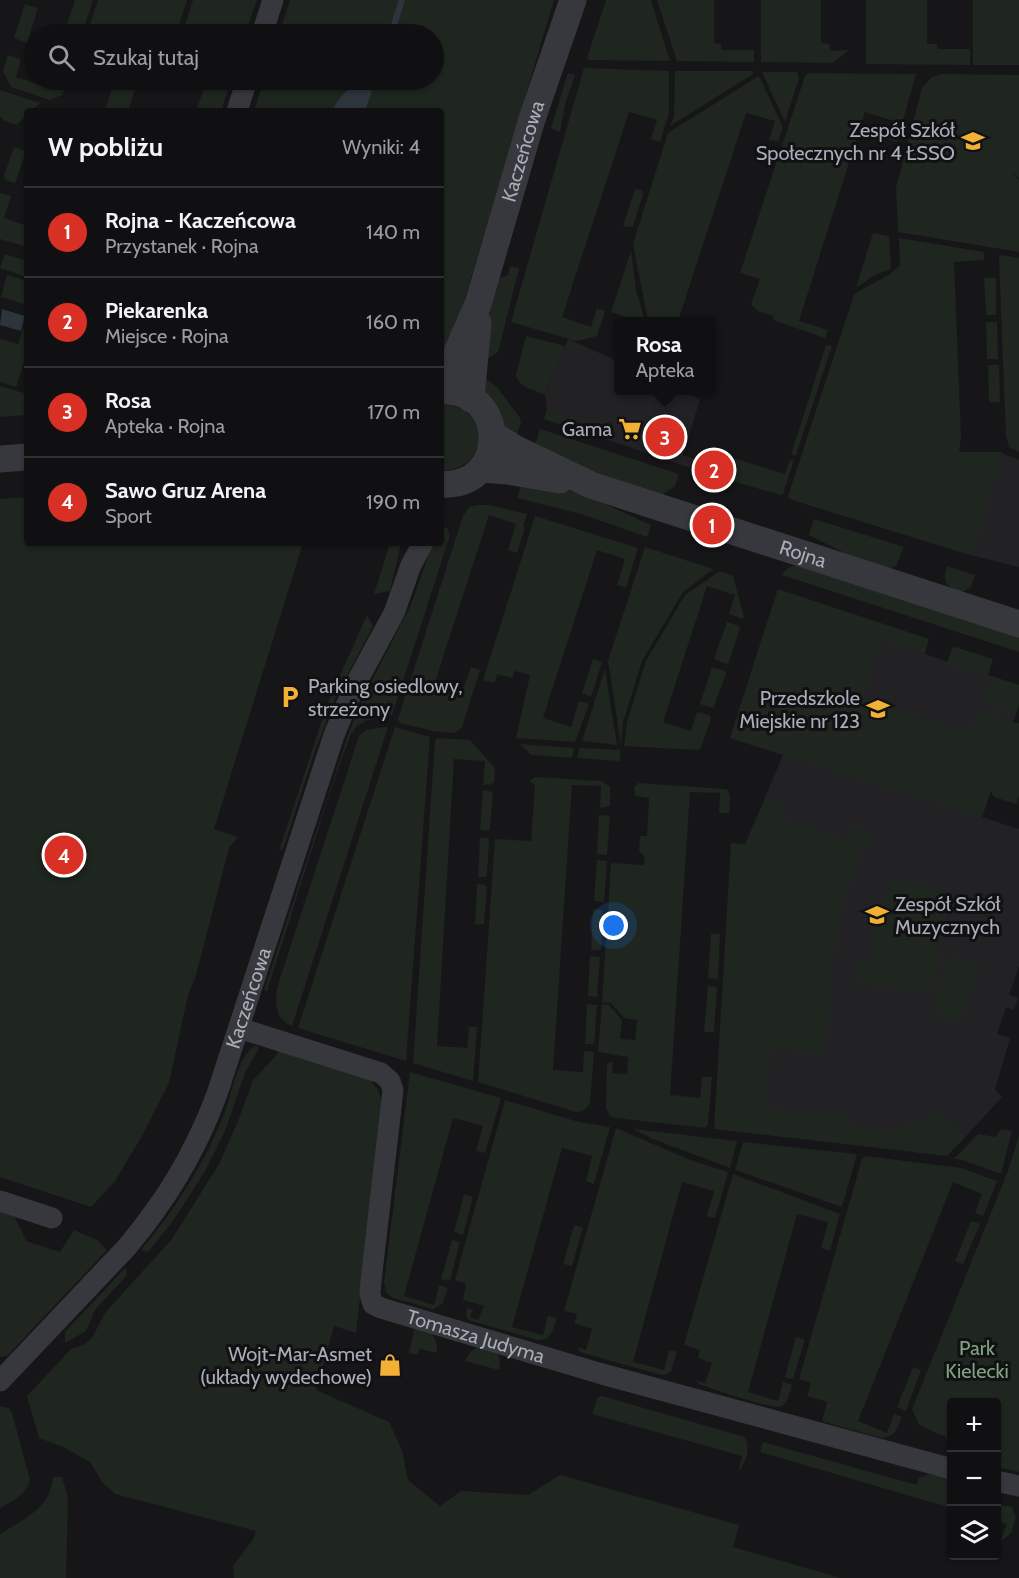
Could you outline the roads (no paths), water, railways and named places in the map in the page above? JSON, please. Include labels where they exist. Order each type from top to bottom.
[{"type":"street","points":[[265,24],[273,0]]},
{"type":"street","name":"Kaczeńcowa","points":[[444,383],[478,304],[532,120],[573,0]]},
{"type":"street","points":[[238,108],[244,90]]},
{"type":"street","name":"Kaczeńcowa","points":[[471,399],[478,331],[478,304]]},
{"type":"street","points":[[444,390],[457,392],[471,399],[488,416],[493,435],[490,454],[481,468],[468,479],[445,490]]},
{"type":"street","name":"Rojna","points":[[493,435],[516,449],[586,483],[1019,624]]},
{"type":"street","points":[[0,459],[24,457]]},
{"type":"street","name":"Rojna","points":[[481,468],[586,483]]},
{"type":"street","name":"Kaczeńcowa","points":[[411,565],[412,546]]},
{"type":"street","name":"Kaczeńcowa","points":[[0,1381],[127,1247],[166,1198],[180,1176],[208,1118],[334,735],[354,687],[394,613],[411,565],[421,546]]},
{"type":"street","name":"Tomasza Judyma","points":[[239,1028],[381,1073],[390,1081],[393,1090],[370,1294],[373,1304],[613,1377],[947,1468]]},
{"type":"street","points":[[0,1201],[52,1218]]},
{"type":"street","points":[[1001,1481],[1019,1486]]},
{"type":"waterway","points":[[394,24],[402,0]]},
{"type":"place","name":"Zespół Szkół Społecznych nr 4 ŁSSO","points":[[973,141]]},
{"type":"place","name":"Gama","points":[[630,429]]},
{"type":"place","name":"Rosa","points":[[665,437]]},
{"type":"place","name":"Piekarenka","points":[[714,470]]},
{"type":"place","name":"Rojna - Kaczeńcowa","points":[[712,525]]},
{"type":"place","name":"Parking osiedlowy, strzeżony","points":[[290,697]]},
{"type":"place","name":"Przedszkole Miejskie nr 123","points":[[878,709]]},
{"type":"place","name":"Sawo Gruz Arena","points":[[64,855]]},
{"type":"place","name":"Zespół Szkół Muzycznych","points":[[877,915]]},
{"type":"place","name":"Wojt-Mar-Asmet (układy wydechowe)","points":[[390,1365]]},
{"type":"park label","name":"Park Kielecki","points":[[977,1360]]}]
